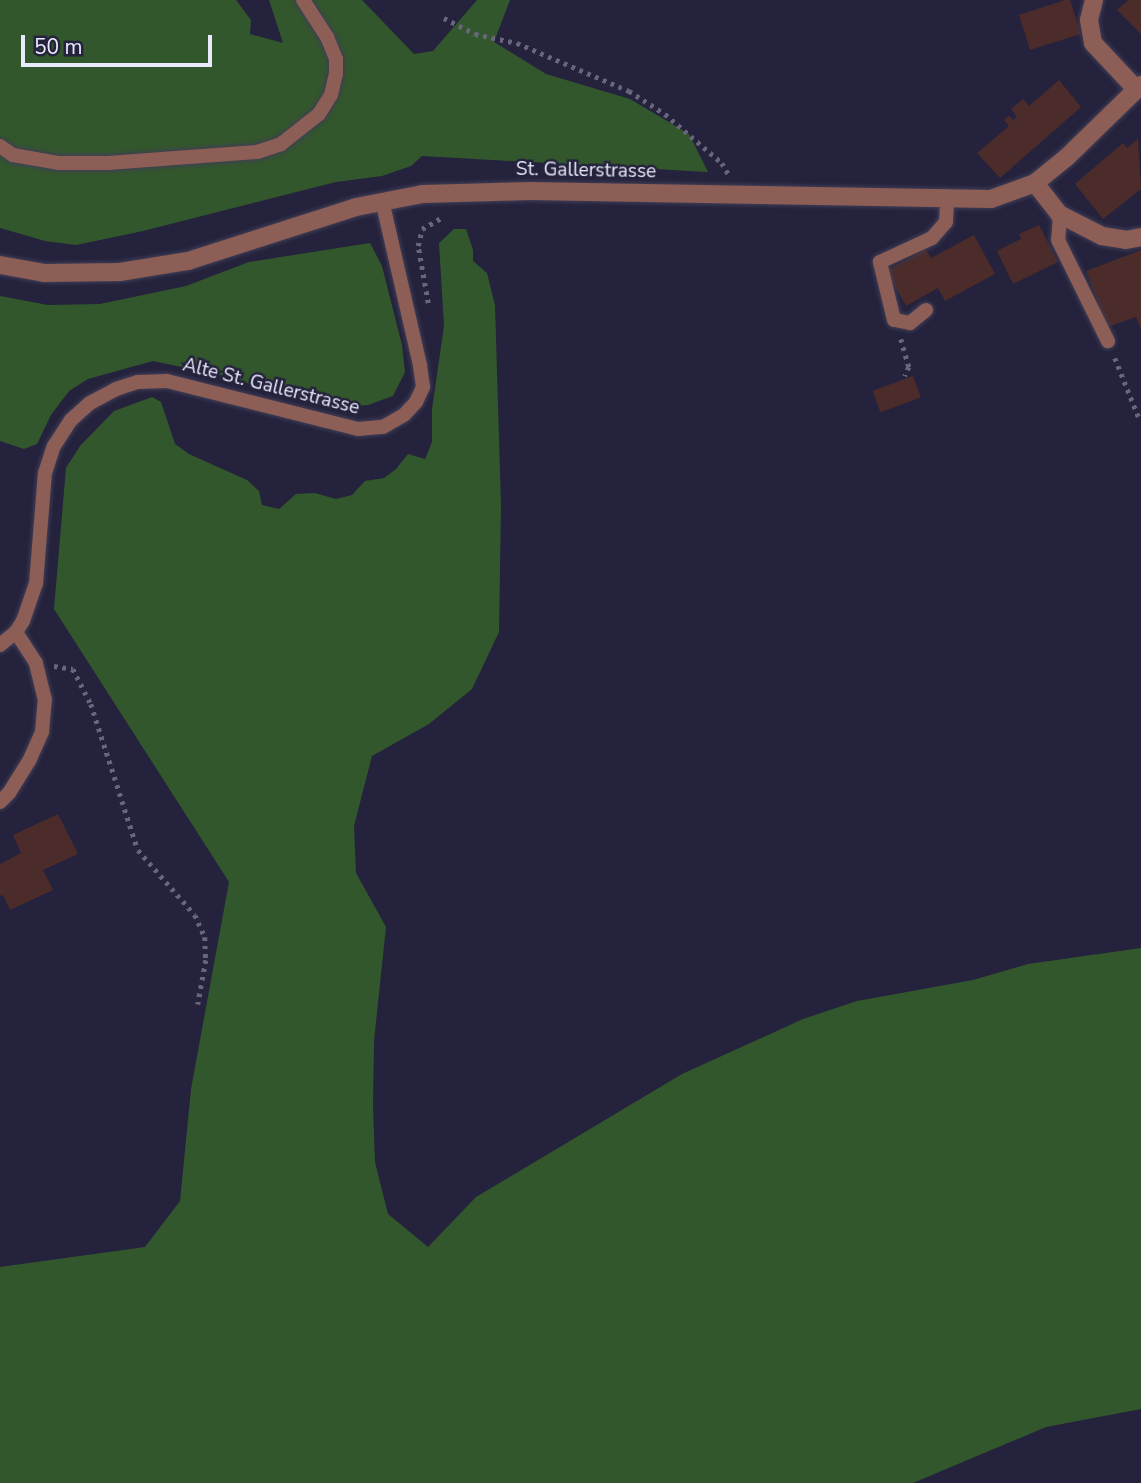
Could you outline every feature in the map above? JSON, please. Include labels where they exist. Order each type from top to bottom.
[{"type":"street","points":[[1094,0],[1089,20],[1093,43],[1139,87]]},
{"type":"street","name":"St. Gallerstrasse","points":[[0,265],[45,274],[120,272],[188,261],[382,201],[423,194],[530,191],[947,201],[991,199],[1035,183],[1066,158],[1139,87]]},
{"type":"street","points":[[1035,183],[1060,214],[1102,236],[1126,240],[1141,237]]},
{"type":"lane","points":[[0,146],[13,155],[59,163],[108,163],[245,154],[281,144],[319,114],[331,95],[336,74],[336,59],[327,37],[303,0]]},
{"type":"lane","name":"Alte St. Gallerstrasse","points":[[0,645],[16,632],[36,584],[45,473],[54,446],[71,420],[90,403],[116,389],[138,382],[167,381],[358,429],[383,427],[404,415],[416,402],[423,387],[420,365],[382,201]]},
{"type":"lane","points":[[926,310],[910,323],[894,320],[880,262],[932,238],[946,222],[947,201]]},
{"type":"lane","points":[[1060,214],[1058,240],[1108,341]]},
{"type":"lane","points":[[0,802],[9,793],[30,759],[42,732],[45,700],[36,663],[16,632]]},
{"type":"path","points":[[444,18],[475,34],[517,43],[629,90],[665,114],[722,163],[734,182],[733,195]]},
{"type":"path","points":[[430,313],[418,246],[422,229],[438,217],[451,217]]},
{"type":"path","points":[[900,321],[901,342],[909,367],[905,376]]},
{"type":"path","points":[[1108,341],[1139,418]]},
{"type":"path","points":[[36,663],[73,669],[91,704],[138,850],[195,915],[205,937],[206,948],[198,1004]]},
{"type":"green space","points":[[0,0],[236,0],[251,20],[250,34],[283,43],[269,0],[362,0],[414,54],[433,51],[477,0],[510,0],[494,42],[546,74],[630,99],[689,134],[708,172],[422,156],[411,166],[382,176],[336,182],[143,231],[76,245],[45,241],[0,228]]},
{"type":"green space","points":[[454,229],[466,229],[473,250],[473,261],[487,273],[495,305],[501,505],[499,632],[472,689],[429,724],[372,756],[354,826],[356,873],[386,927],[374,1041],[373,1106],[375,1162],[388,1214],[428,1247],[476,1197],[682,1074],[803,1019],[857,1001],[973,980],[1028,964],[1141,948],[1141,1409],[1046,1427],[913,1483],[0,1483],[0,1267],[145,1247],[180,1201],[191,1089],[229,882],[54,609],[66,468],[80,446],[114,411],[152,397],[161,402],[175,444],[189,454],[247,480],[259,491],[262,505],[279,509],[296,494],[315,493],[336,499],[352,495],[365,481],[384,478],[396,469],[408,454],[425,459],[432,442],[432,409],[444,326],[439,243]]},
{"type":"green space","points":[[370,243],[382,266],[402,345],[405,372],[393,396],[368,405],[330,408],[224,376],[153,361],[88,379],[69,391],[51,415],[37,444],[24,449],[0,441],[0,296],[48,305],[100,304],[186,286],[249,262]]},
{"type":"building","points":[[1070,0],[1081,34],[1030,50],[1019,15]]},
{"type":"building","points":[[1128,0],[1141,0],[1141,34],[1117,10]]},
{"type":"building","points":[[1059,80],[1081,107],[1000,178],[977,153],[1009,126],[1004,120],[1009,116],[1013,120],[1017,117],[1011,109],[1023,99],[1029,106]]},
{"type":"building","points":[[1138,139],[1141,189],[1103,219],[1075,184],[1123,143],[1127,148]]},
{"type":"building","points":[[1039,225],[1058,262],[1013,284],[997,251],[1021,239],[1019,234]]},
{"type":"building","points":[[974,235],[995,274],[945,301],[938,288],[906,306],[886,271],[926,249],[931,258]]},
{"type":"building","points":[[1141,250],[1141,329],[1136,317],[1107,327],[1086,271]]},
{"type":"building","points":[[913,376],[921,398],[880,412],[873,391]]},
{"type":"building","points":[[58,814],[78,854],[43,870],[53,890],[10,910],[3,895],[0,896],[0,864],[21,853],[13,835]]}]
